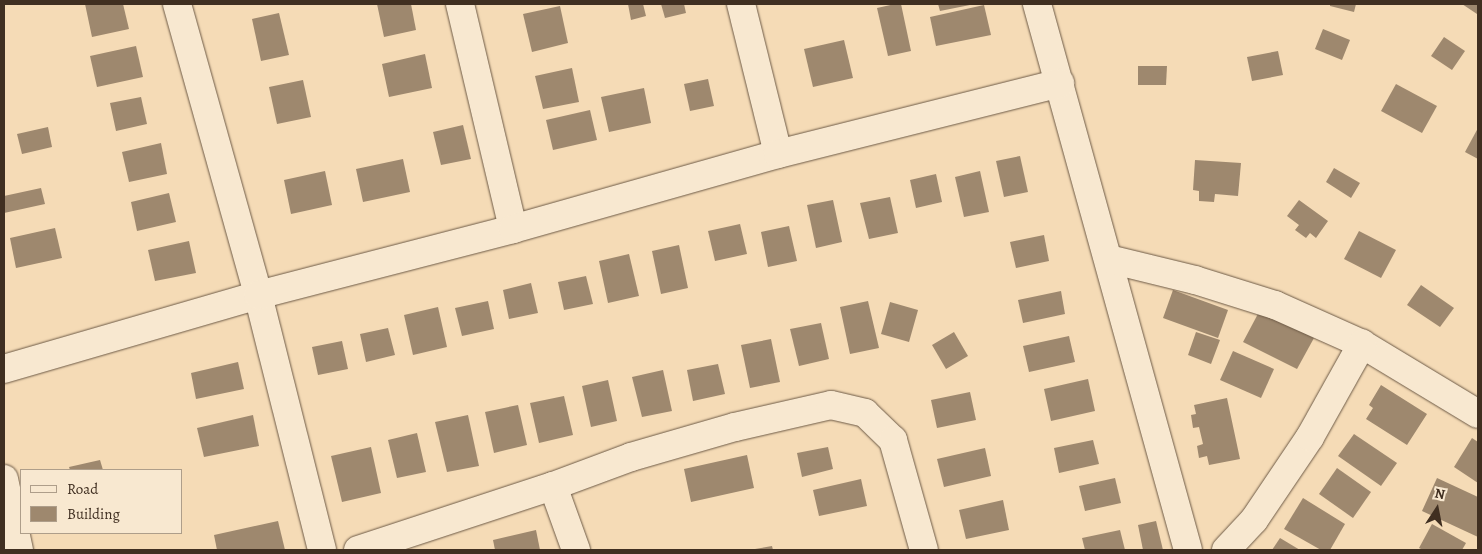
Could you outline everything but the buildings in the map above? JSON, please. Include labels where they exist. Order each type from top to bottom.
[{"type":"street","points":[[177,4],[258,295],[322,550]]},
{"type":"street","points":[[460,4],[513,229]]},
{"type":"street","points":[[741,4],[778,154]]},
{"type":"street","points":[[1037,4],[1188,550]]},
{"type":"street","points":[[4,369],[258,295],[513,229],[778,154],[1060,83]]},
{"type":"street","points":[[1109,259],[1195,280],[1275,305],[1362,344],[1478,414]]},
{"type":"street","points":[[1226,550],[1254,520],[1310,437],[1362,344]]},
{"type":"street","points":[[358,550],[553,486],[631,458],[725,430],[831,406],[865,413],[893,440],[924,550]]},
{"type":"street","points":[[4,479],[19,550]]},
{"type":"street","points":[[553,486],[576,550]]}]
